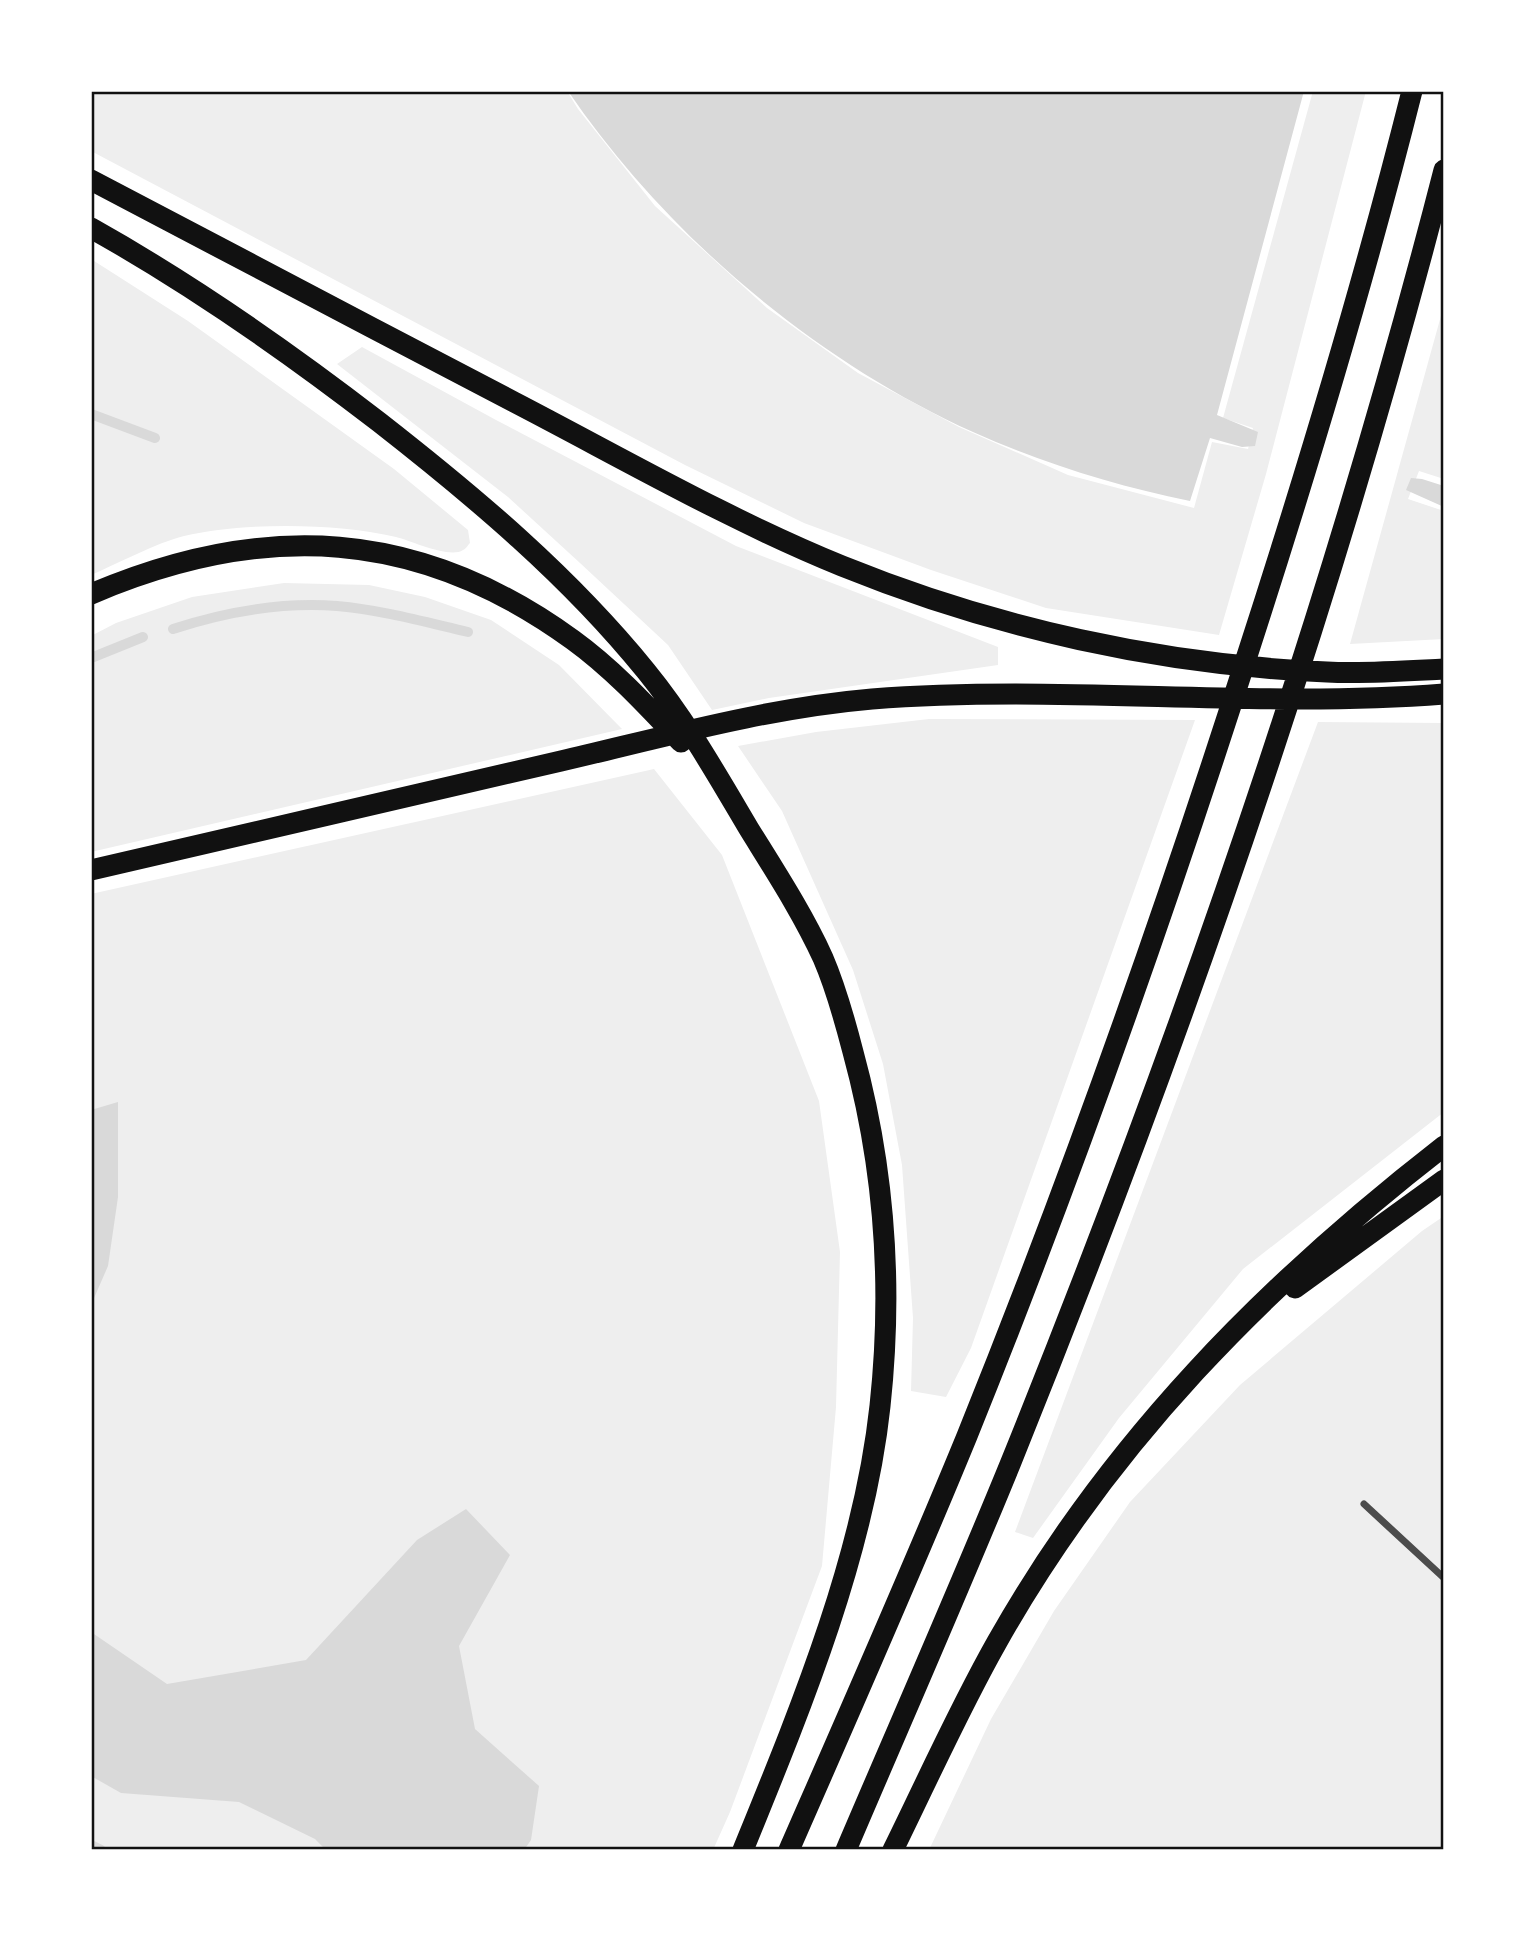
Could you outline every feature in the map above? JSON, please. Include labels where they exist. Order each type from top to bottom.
[{"type":"highway","points":[[789,1850],[863,1685],[994,1368],[1084,1134],[1158,927],[1297,503],[1366,266],[1412,91]]},
{"type":"highway","points":[[846,1850],[1006,1474],[1103,1227],[1176,1030],[1264,777],[1323,592],[1444,170]]},
{"type":"highway","points":[[91,180],[663,480],[816,554],[897,587],[965,609],[1080,639],[1173,657],[1330,672],[1444,669]]},
{"type":"highway","points":[[91,228],[175,277],[258,331],[412,448],[531,549],[603,621],[678,713],[757,841],[824,959],[846,1025],[876,1152],[884,1217],[888,1285],[881,1403],[864,1504],[826,1630],[781,1756],[743,1850]]},
{"type":"highway","points":[[91,594],[194,558],[233,550],[279,546],[363,549],[413,559],[458,575],[526,609],[573,640],[608,668],[685,746],[757,841]]},
{"type":"highway","points":[[91,870],[723,723],[870,699],[977,693],[1318,700],[1388,699],[1444,694]]},
{"type":"highway","points":[[893,1850],[985,1665],[1041,1571],[1093,1495],[1137,1438],[1220,1343],[1379,1198],[1444,1146]]},
{"type":"highway","points":[[1220,1343],[1444,1180]]},
{"type":"street","points":[[1364,1504],[1444,1578]]},
{"type":"shaded area","points":[[91,91],[567,91],[578,109],[655,206],[767,308],[858,373],[959,427],[1068,475],[1194,508],[1212,442],[1248,449],[1253,428],[1223,418],[1313,91],[1366,91],[1266,474],[1219,635],[1046,608],[931,570],[804,523],[685,465],[91,151]]},
{"type":"shaded area","points":[[568,91],[1304,91],[1217,415],[1258,432],[1255,446],[1242,447],[1210,438],[1190,501],[1107,481],[1052,464],[973,432],[914,403],[856,369],[801,330],[697,243],[650,195],[607,144]]},
{"type":"shaded area","points":[[91,259],[188,321],[394,469],[468,530],[470,543],[463,550],[449,552],[396,537],[346,529],[290,526],[234,528],[173,539],[91,575]]},
{"type":"shaded area","points":[[1444,305],[1444,479],[1419,471],[1408,499],[1444,511],[1444,639],[1350,644]]},
{"type":"shaded area","points":[[362,347],[736,546],[998,647],[998,665],[769,698],[712,710],[668,645],[580,563],[508,497],[337,364]]},
{"type":"shaded area","points":[[1411,478],[1444,486],[1444,507],[1406,490]]},
{"type":"shaded area","points":[[284,583],[369,585],[425,597],[491,620],[559,665],[622,729],[91,852],[91,636],[116,623],[192,597]]},
{"type":"shaded area","points":[[929,719],[1195,720],[971,1348],[946,1397],[911,1391],[913,1318],[902,1165],[883,1064],[853,970],[782,811],[738,746],[816,732]]},
{"type":"shaded area","points":[[1318,722],[1444,723],[1444,1112],[1243,1269],[1119,1418],[1033,1538],[1015,1532]]},
{"type":"shaded area","points":[[654,769],[722,855],[819,1101],[840,1252],[836,1407],[822,1566],[730,1812],[713,1850],[91,1850],[91,894]]},
{"type":"shaded area","points":[[118,1102],[118,1197],[108,1266],[91,1305],[91,1110]]},
{"type":"shaded area","points":[[1444,1216],[1444,1850],[929,1850],[991,1719],[1054,1611],[1130,1502],[1240,1385],[1422,1231]]},
{"type":"shaded area","points":[[466,1509],[510,1555],[459,1646],[475,1729],[539,1786],[531,1840],[524,1850],[326,1850],[315,1839],[239,1802],[121,1793],[91,1776],[91,1632],[167,1684],[306,1660],[417,1540]]},
{"type":"waterway","points":[[91,414],[155,438]]},
{"type":"waterway","points":[[173,629],[254,610],[316,605],[370,610],[468,632]]},
{"type":"waterway","points":[[91,658],[143,637]]},
{"type":"waterway","points":[[91,1845],[101,1850]]}]
